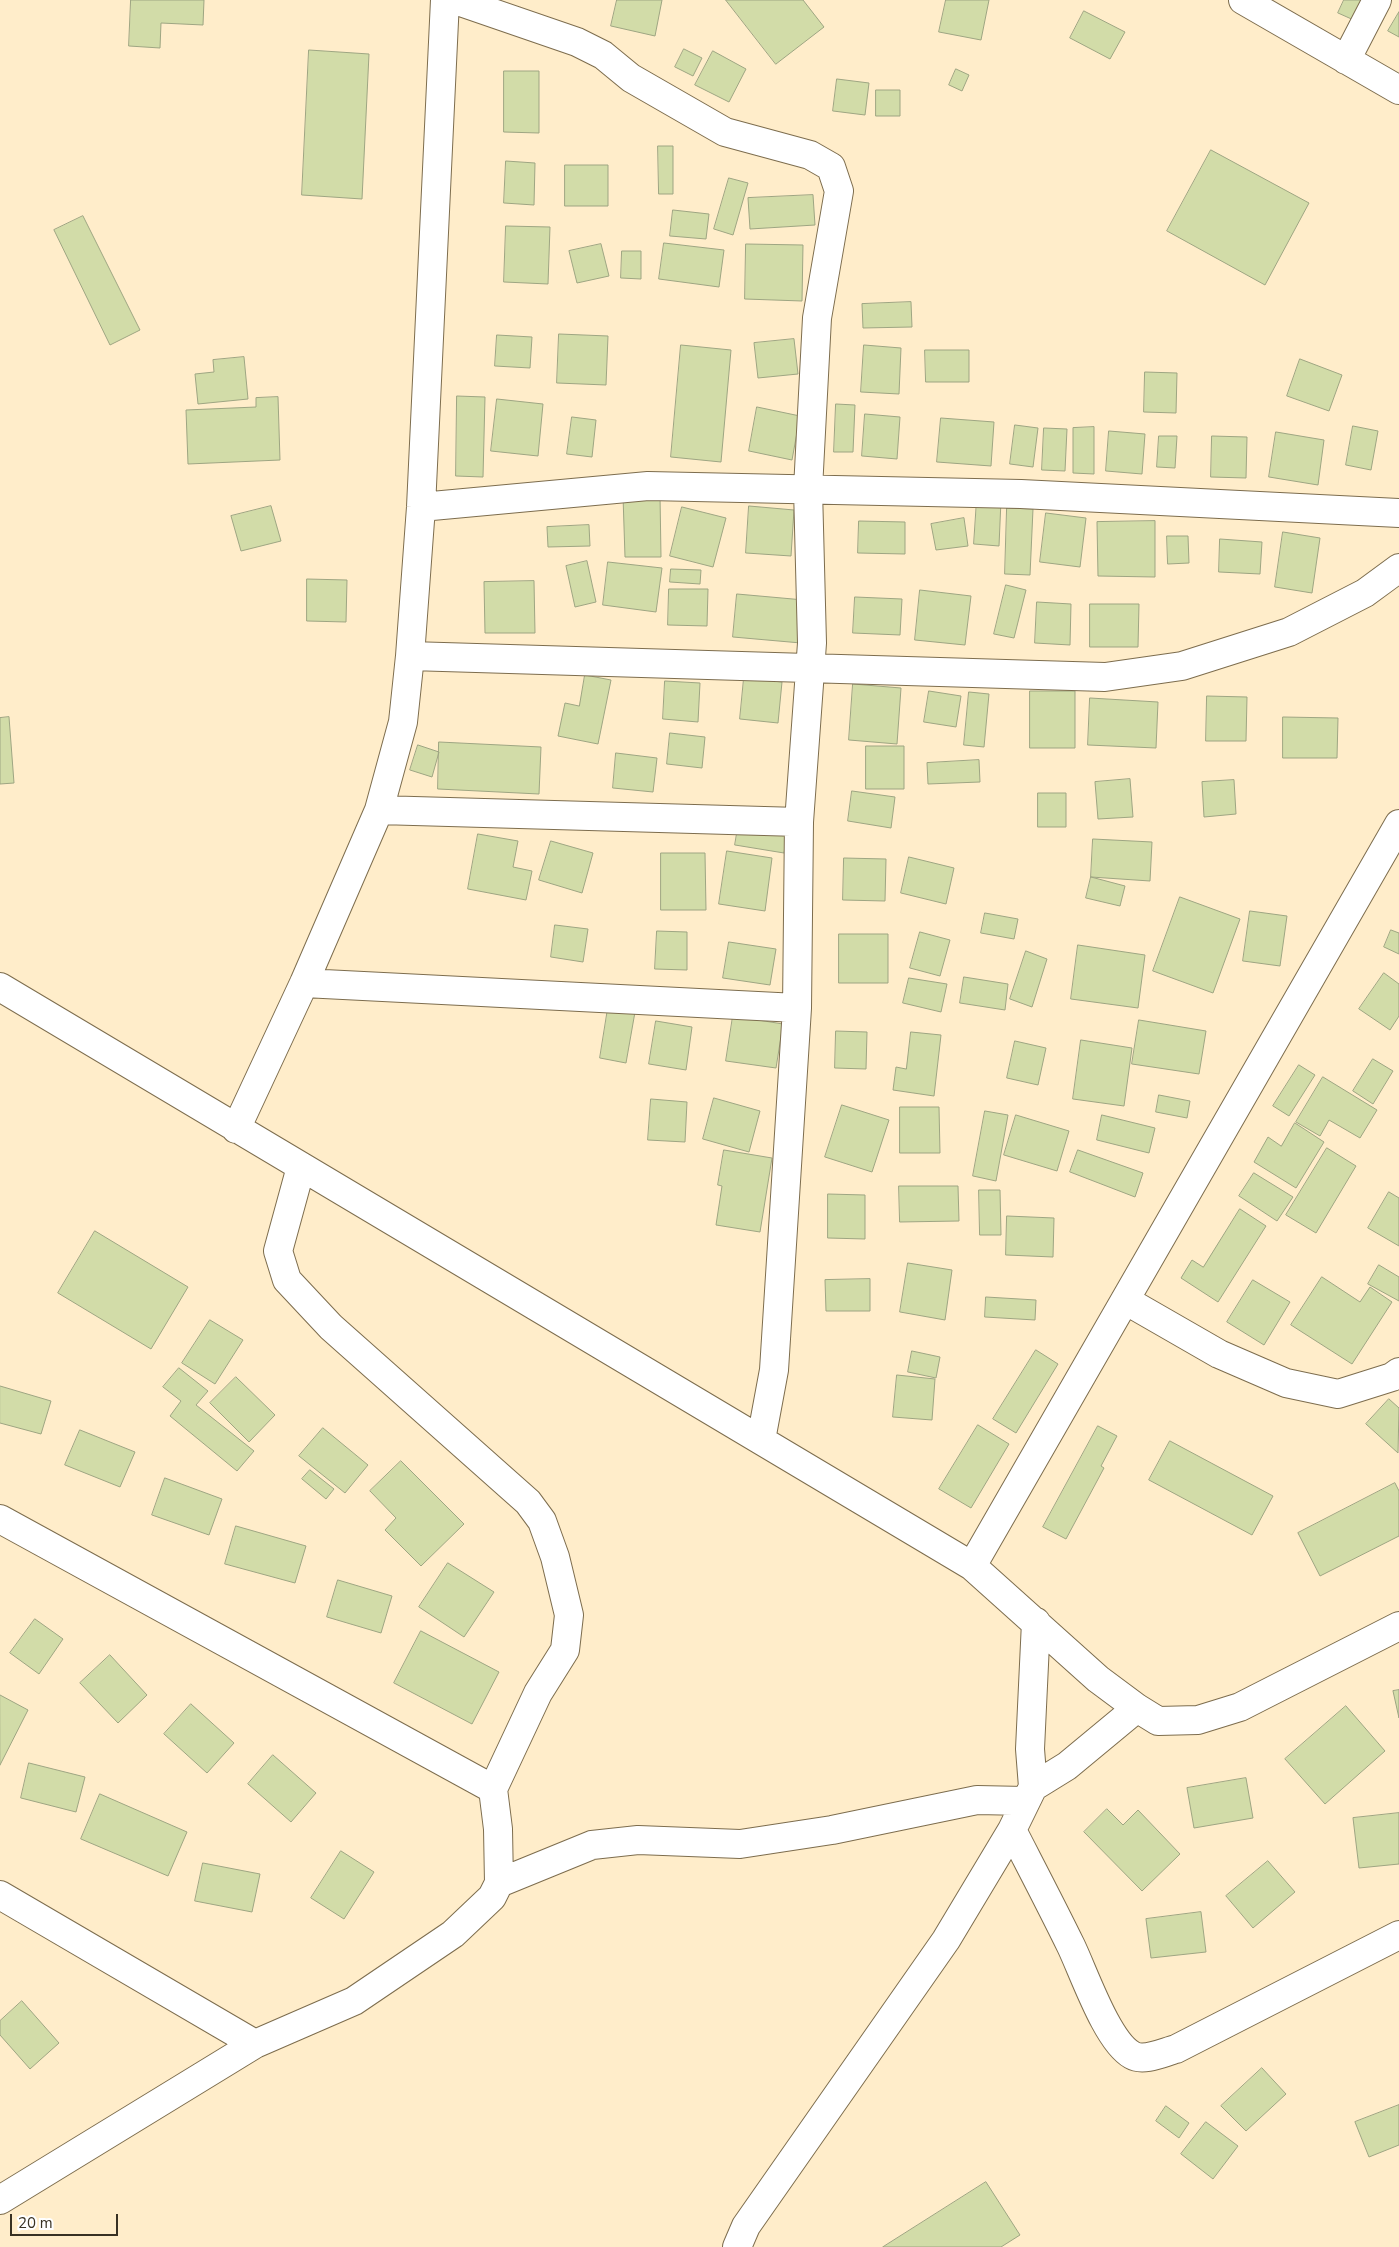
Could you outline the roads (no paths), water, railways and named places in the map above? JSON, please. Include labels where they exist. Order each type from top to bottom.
[{"type":"street","points":[[236,1129],[304,983],[379,810],[403,722],[421,507],[445,0]]},
{"type":"street","points":[[455,0],[576,42],[603,55],[631,78],[725,132],[810,155],[831,167],[839,191],[817,318],[808,489],[812,669],[799,822],[797,1008],[774,1370],[761,1440]]},
{"type":"street","points":[[1243,0],[1399,90]]},
{"type":"street","points":[[1346,60],[1377,0]]},
{"type":"street","points":[[421,507],[648,486],[1021,494],[1399,513]]},
{"type":"street","points":[[410,656],[1105,676],[1182,666],[1289,632],[1365,593],[1399,568]]},
{"type":"street","points":[[379,810],[799,822]]},
{"type":"street","points":[[972,1566],[1126,1300],[1252,1076],[1399,824]]},
{"type":"street","points":[[304,983],[797,1008]]},
{"type":"street","points":[[0,987],[972,1566],[1098,1679],[1158,1721],[1198,1720],[1240,1707],[1399,1626]]},
{"type":"street","points":[[0,2200],[255,2044],[354,2001],[453,1934],[492,1897],[500,1883],[498,1829],[493,1789],[538,1694],[566,1650],[569,1615],[554,1557],[542,1521],[528,1502],[331,1328],[288,1280],[278,1250],[301,1168]]},
{"type":"street","points":[[1126,1300],[1219,1354],[1286,1383],[1338,1394],[1392,1377],[1399,1372]]},
{"type":"street","points":[[0,1519],[493,1789]]},
{"type":"street","points":[[737,2247],[746,2226],[946,1940],[1012,1830],[1029,1794],[1036,1622]]},
{"type":"street","points":[[500,1883],[592,1845],[638,1840],[740,1844],[832,1830],[977,1800],[1029,1794],[1067,1766],[1137,1708]]},
{"type":"street","points":[[1012,1830],[1071,1947],[1096,2003],[1119,2044],[1133,2056],[1144,2058],[1176,2049],[1399,1935]]},
{"type":"street","points":[[0,1895],[255,2044]]}]
